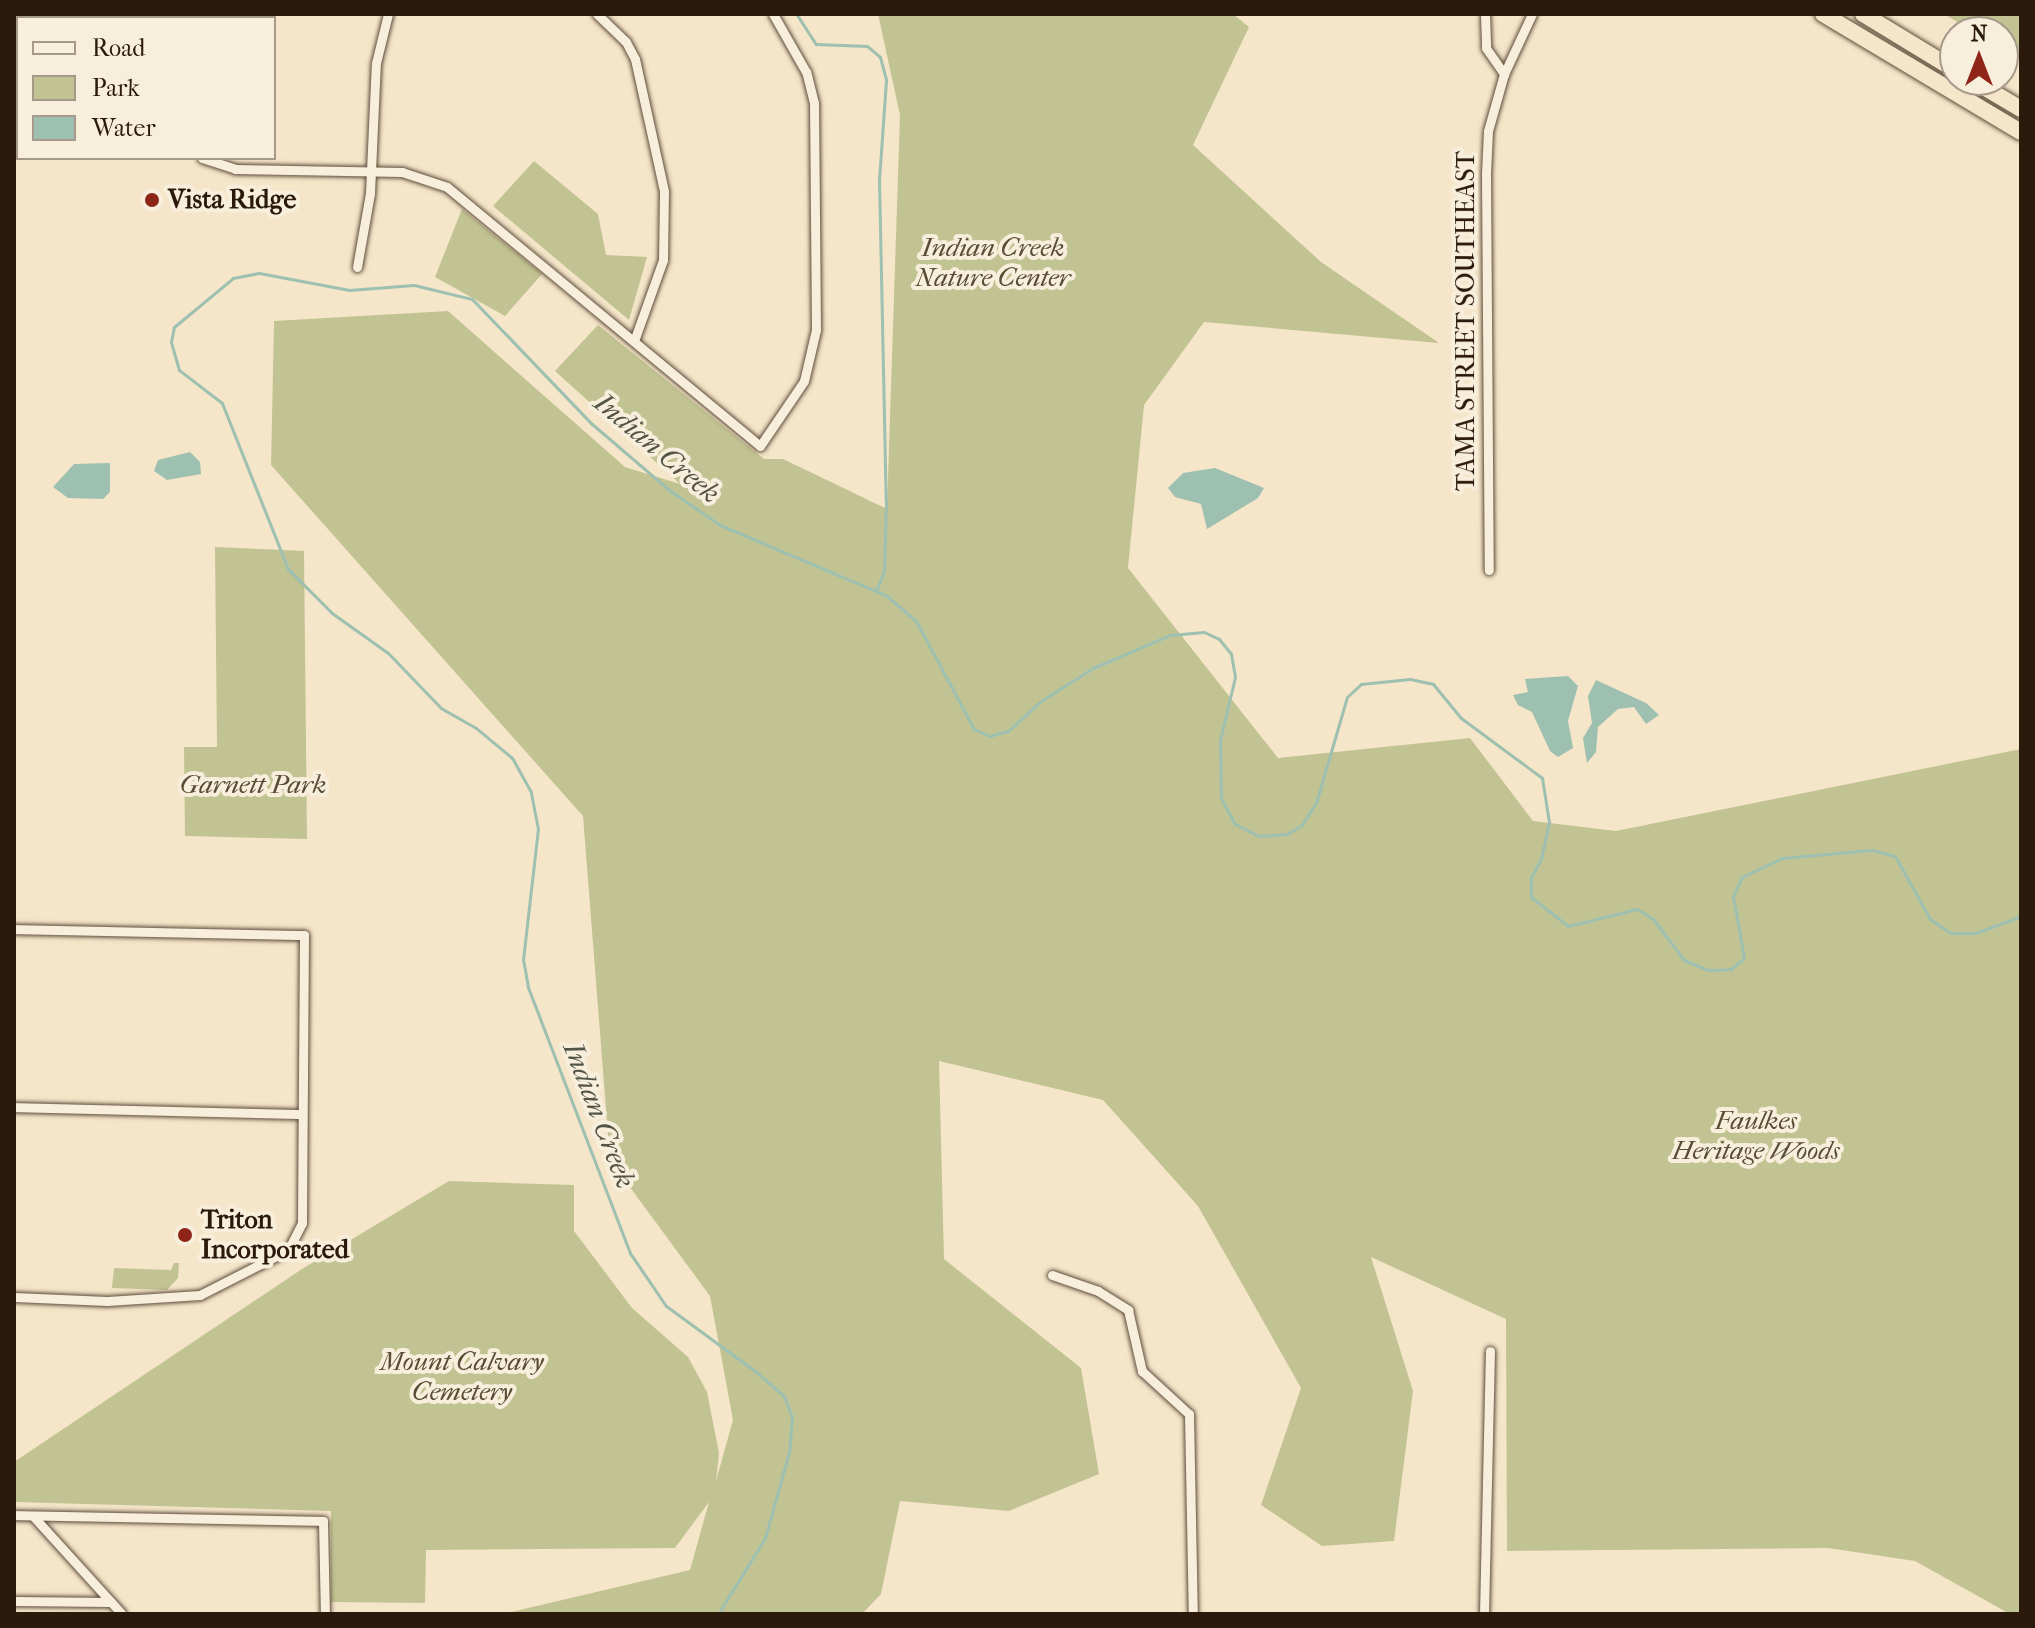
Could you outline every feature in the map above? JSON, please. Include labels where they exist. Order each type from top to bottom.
[{"type":"highway","points":[[1823,14],[2021,132]]},
{"type":"highway","points":[[1863,14],[1939,60]]},
{"type":"highway","points":[[1999,96],[2021,109]]},
{"type":"street","points":[[357,267],[371,171],[374,76],[388,14]]},
{"type":"street","points":[[597,14],[626,42],[635,59],[664,191],[663,260],[634,341]]},
{"type":"street","points":[[1485,14],[1486,48],[1504,74]]},
{"type":"street","name":"TAMA STREET SOUTHEAST","points":[[1489,570],[1488,131],[1504,74],[1532,14]]},
{"type":"street","points":[[208,160],[235,169],[402,172],[447,187],[760,446],[804,381],[816,330],[814,103],[806,72],[778,16]]},
{"type":"street","points":[[14,929],[304,935],[302,1223],[288,1250],[200,1295],[107,1301],[14,1297]]},
{"type":"street","points":[[14,1107],[302,1114]]},
{"type":"street","points":[[1052,1275],[1098,1291],[1128,1310],[1142,1371],[1189,1414],[1193,1614]]},
{"type":"street","points":[[1484,1614],[1490,1351]]},
{"type":"street","points":[[14,1515],[323,1521],[325,1614]]},
{"type":"street","points":[[33,1516],[122,1614]]},
{"type":"street","points":[[14,1601],[111,1602]]},
{"type":"green space","points":[[878,14],[1233,14],[1249,27],[1193,145],[1321,262],[1439,343],[1204,322],[1144,405],[1128,568],[1278,758],[1470,738],[1533,821],[1616,831],[2021,749],[2021,1614],[2010,1614],[1915,1561],[1828,1548],[1507,1551],[1506,1319],[1371,1257],[1413,1391],[1394,1541],[1322,1546],[1261,1505],[1301,1388],[1198,1206],[1103,1100],[939,1061],[944,1259],[1081,1368],[1099,1474],[1009,1511],[900,1501],[881,1594],[862,1614],[503,1614],[690,1570],[709,1502],[675,1548],[426,1550],[425,1603],[331,1602],[331,1511],[14,1502],[14,1462],[302,1269],[449,1181],[574,1185],[574,1231],[632,1308],[688,1357],[707,1392],[719,1453],[716,1481],[733,1420],[710,1296],[610,1160],[583,816],[271,465],[274,321],[448,311],[625,467],[680,484],[555,371],[598,325],[764,459],[783,459],[887,509],[900,115]]},
{"type":"green space","points":[[1944,14],[2021,14],[2021,59],[2019,16]]},
{"type":"green space","points":[[534,161],[598,214],[606,255],[647,257],[629,320],[493,206]]},
{"type":"green space","points":[[462,209],[542,274],[505,316],[435,277]]},
{"type":"green space","name":"Garnett Park","points":[[215,547],[304,551],[307,839],[185,836],[184,747],[217,747]]},
{"type":"green space","points":[[174,1263],[179,1263],[178,1278],[167,1290],[112,1288],[114,1268],[171,1270]]},
{"type":"water","points":[[190,452],[200,462],[201,474],[167,480],[154,471],[158,460]]},
{"type":"water","points":[[110,463],[110,492],[103,499],[68,498],[53,487],[74,464]]},
{"type":"water","points":[[1215,468],[1264,488],[1258,498],[1207,529],[1201,504],[1175,497],[1168,488],[1183,473]]},
{"type":"water","points":[[1568,676],[1578,686],[1568,721],[1573,748],[1558,757],[1550,751],[1532,712],[1518,705],[1513,695],[1528,692],[1525,679]]},
{"type":"water","points":[[1596,680],[1646,703],[1659,715],[1646,724],[1634,707],[1618,709],[1598,727],[1596,752],[1587,763],[1583,738],[1592,723],[1588,696]]},
{"type":"waterway","points":[[797,15],[816,44],[867,46],[880,57],[886,80],[879,179],[886,501],[884,572],[876,591]]},
{"type":"waterway","name":"Indian Creek","points":[[718,1614],[765,1538],[789,1452],[792,1417],[784,1396],[666,1306],[630,1253],[528,987],[523,960],[538,829],[531,792],[512,758],[476,728],[441,708],[388,653],[332,613],[288,569],[222,403],[179,370],[171,342],[174,327],[233,278],[259,273],[349,290],[414,285],[472,299],[592,424],[669,490],[720,525],[887,596],[916,621],[974,729],[989,736],[1008,731],[1041,701],[1093,668],[1170,635],[1204,632],[1219,639],[1231,654],[1235,677],[1220,740],[1221,798],[1235,824],[1259,836],[1287,834],[1302,825],[1316,803],[1347,697],[1361,684],[1410,679],[1433,684],[1461,718],[1542,778],[1549,822],[1541,859],[1531,877],[1531,897],[1568,926],[1637,909],[1653,919],[1684,960],[1708,970],[1731,969],[1744,958],[1733,896],[1742,877],[1782,858],[1872,850],[1895,856],[1930,919],[1951,933],[1976,933],[2021,916]]},
{"type":"place","name":"Vista Ridge","points":[[152,200]]},
{"type":"place","name":"Triton Incorporated","points":[[185,1235]]},
{"type":"park label","name":"Indian Creek Nature Center","points":[[993,263]]},
{"type":"park label","name":"Faulkes Heritage Woods","points":[[1756,1136]]},
{"type":"park label","name":"Mount Calvary Cemetery","points":[[462,1377]]}]
